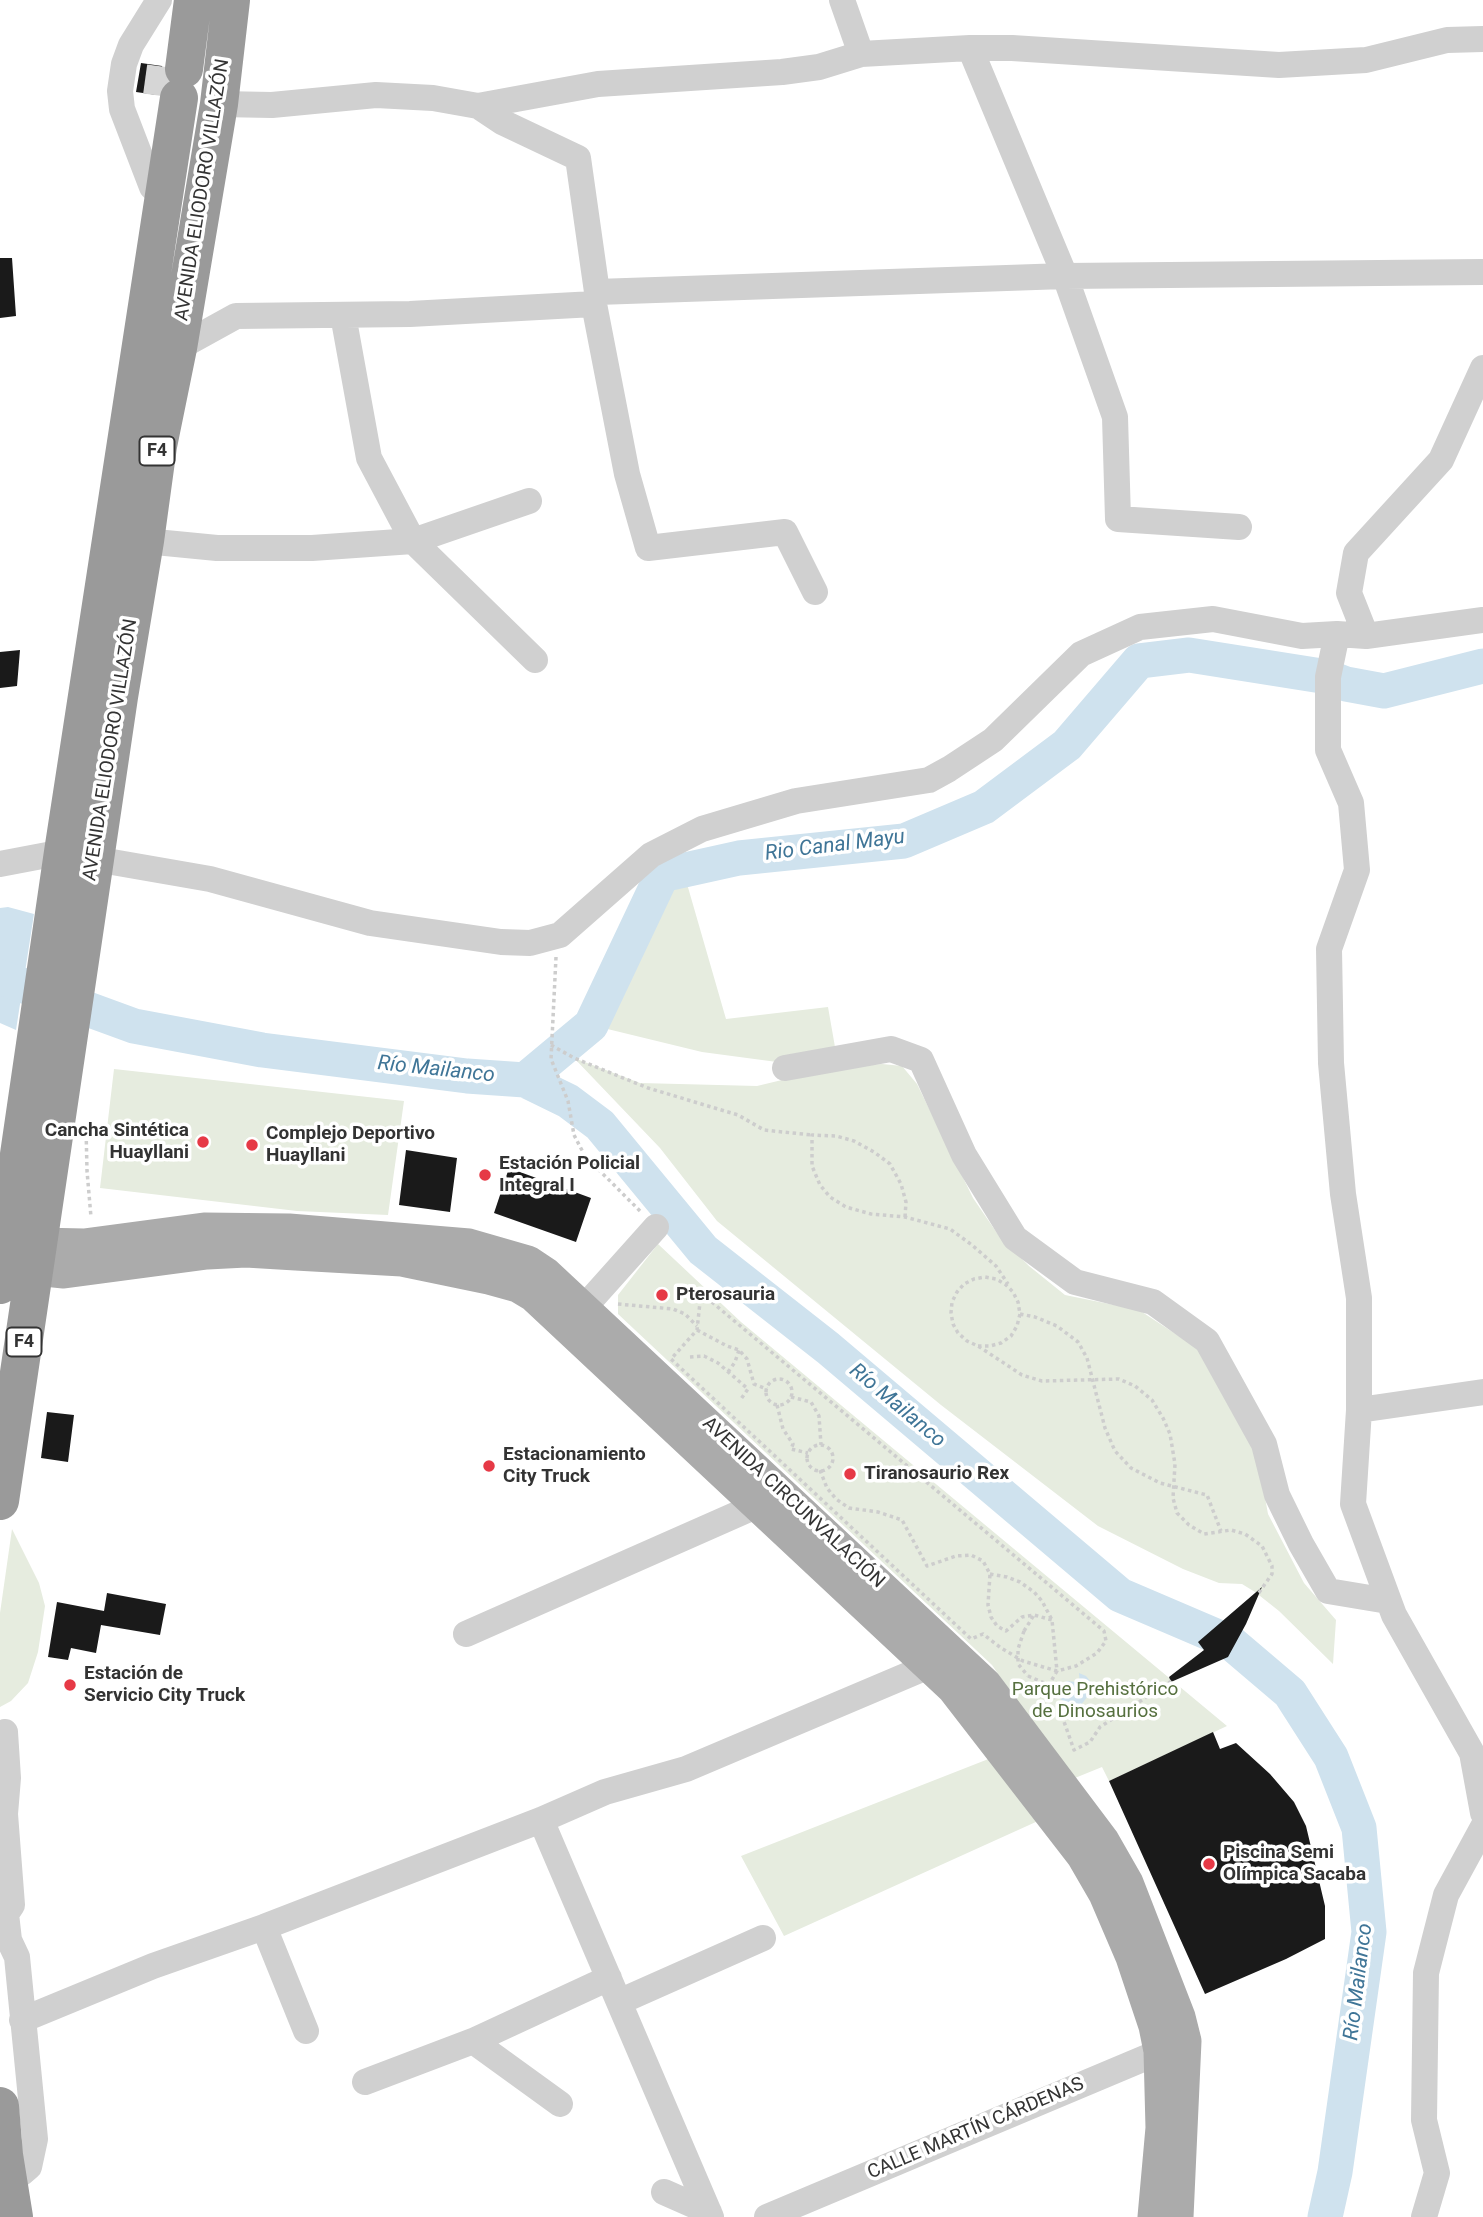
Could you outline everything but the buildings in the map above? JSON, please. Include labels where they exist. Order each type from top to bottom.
[{"type":"highway","name":"AVENIDA ELIODORO VILLAZÓN","points":[[126,440],[186,86],[176,0]]},
{"type":"highway","name":"AVENIDA ELIODORO VILLAZÓN","points":[[79,856],[119,697],[158,446],[178,348],[186,86],[193,0]]},
{"type":"highway","name":"AVENIDA ELIODORO VILLAZÓN","points":[[0,1285],[31,1181],[79,856],[126,440],[131,360],[152,187],[186,86],[208,0]]},
{"type":"highway","name":"AVENIDA ELIODORO VILLAZÓN","points":[[186,86],[231,0]]},
{"type":"highway","name":"AVENIDA ELIODORO VILLAZÓN","points":[[0,1501],[37,1256],[31,1181]]},
{"type":"highway","points":[[0,2106],[4,2161],[14,2217]]},
{"type":"main road","name":"AVENIDA CIRCUNVALACIÓN","points":[[37,1256],[64,1272],[207,1253],[246,1251],[402,1260],[528,1262],[546,1274],[575,1317],[758,1505],[938,1656]]},
{"type":"main road","name":"AVENIDA CIRCUNVALACIÓN","points":[[575,1317],[938,1656],[953,1688],[1059,1805],[1105,1894],[1132,1957],[1155,2026],[1173,2046],[1177,2217]]},
{"type":"main road","name":"AVENIDA CIRCUNVALACIÓN","points":[[1154,2217],[1173,2046]]},
{"type":"street","points":[[152,187],[122,109],[120,91],[124,64],[131,45],[159,0]]},
{"type":"street","points":[[842,0],[861,54]]},
{"type":"street","points":[[186,86],[272,105],[376,95],[433,98],[478,106],[598,84],[807,68],[861,54],[970,48],[1026,49],[1279,65],[1366,61],[1447,40],[1483,39]]},
{"type":"street","points":[[970,48],[1065,276],[1115,417],[1118,519],[1239,527]]},
{"type":"street","points":[[478,106],[502,122],[578,158],[596,298],[627,474],[648,548],[785,532],[816,593]]},
{"type":"street","points":[[178,348],[236,316],[410,314],[596,298],[1065,276],[1483,272]]},
{"type":"street","points":[[343,315],[369,458],[414,541],[535,660]]},
{"type":"street","points":[[1366,636],[1349,593],[1356,553],[1441,460],[1483,368]]},
{"type":"street","points":[[145,541],[217,548],[285,548],[414,541],[529,501]]},
{"type":"street","points":[[0,864],[79,856],[211,879],[370,923],[501,942],[530,943],[560,936],[650,855],[702,829],[796,800],[929,780],[993,740],[1081,654],[1140,627],[1213,620],[1302,636],[1366,636],[1483,620]]},
{"type":"street","points":[[1337,634],[1328,677],[1328,750],[1351,803],[1357,870],[1328,949],[1331,1063],[1343,1194],[1359,1298],[1359,1410],[1353,1504],[1394,1615],[1472,1753],[1483,1813]]},
{"type":"street","points":[[785,1068],[891,1049],[921,1060],[964,1155],[1015,1238],[1075,1282],[1153,1302],[1207,1341],[1264,1444],[1277,1495],[1328,1591],[1388,1601]]},
{"type":"street","points":[[575,1317],[656,1227]]},
{"type":"street","points":[[1359,1410],[1483,1392]]},
{"type":"street","points":[[466,1634],[758,1505]]},
{"type":"street","points":[[22,2020],[153,1966],[264,1927],[605,1793],[686,1769],[938,1656]]},
{"type":"street","points":[[4,2161],[22,2174],[29,2167],[35,2139],[17,1956],[9,1940],[6,1914],[12,1905],[5,1814],[8,1778],[5,1732]]},
{"type":"street","points":[[541,1820],[710,2214]]},
{"type":"street","points":[[1424,2217],[1437,2172],[1424,2120],[1426,1973],[1446,1895],[1483,1827]]},
{"type":"street","points":[[264,1927],[306,2031]]},
{"type":"street","points":[[619,2002],[763,1938]]},
{"type":"street","points":[[365,2081],[473,2041],[609,1978]]},
{"type":"street","points":[[473,2041],[560,2104]]},
{"type":"street","name":"CALLE MARTÍN CÁRDENAS","points":[[768,2217],[1173,2046]]},
{"type":"street","points":[[664,2192],[710,2214]]},
{"type":"path","points":[[560,936],[556,961],[551,1059],[568,1101],[574,1135],[585,1156],[656,1227]]},
{"type":"path","points":[[551,1045],[574,1058],[648,1088],[738,1115],[764,1130],[836,1136],[854,1141],[890,1164],[901,1184],[906,1202],[905,1217]]},
{"type":"path","points":[[812,1135],[812,1166],[820,1185],[831,1197],[846,1207],[871,1214],[905,1217],[950,1229],[996,1266],[1013,1292],[1020,1314],[1011,1336],[1001,1343],[978,1346]]},
{"type":"path","points":[[1013,1292],[996,1279],[985,1277],[964,1284],[952,1302],[953,1324],[958,1333],[1022,1376],[1042,1381],[1119,1379],[1135,1386],[1152,1400],[1170,1434],[1175,1464],[1173,1498],[1177,1513],[1189,1525],[1204,1534],[1231,1530],[1245,1534],[1262,1546],[1272,1566],[1272,1574],[1258,1594]]},
{"type":"path","points":[[671,1359],[698,1329],[701,1293],[1104,1631],[1106,1642],[1097,1653],[1076,1667],[1057,1671],[1023,1661],[983,1634],[971,1639],[834,1512]]},
{"type":"path","points":[[618,1304],[673,1310],[685,1314],[698,1329],[739,1350],[747,1359],[754,1384],[767,1389]]},
{"type":"path","points":[[1020,1314],[1057,1326],[1078,1342],[1087,1358],[1105,1428],[1115,1451],[1131,1468],[1160,1483],[1207,1495],[1221,1531]]},
{"type":"path","points":[[728,1372],[739,1350]]},
{"type":"path","points":[[690,1357],[704,1356],[718,1363],[748,1389],[741,1398]]},
{"type":"path","points":[[777,1405],[785,1403],[792,1393],[783,1380],[774,1380],[767,1389],[767,1397],[777,1405],[783,1429],[793,1444],[791,1449],[808,1453]]},
{"type":"path","points":[[790,1396],[811,1402],[819,1416],[821,1445]]},
{"type":"path","points":[[820,1471],[828,1468],[832,1456],[829,1449],[821,1445],[813,1447],[808,1453],[810,1465],[820,1471],[835,1499],[849,1508],[878,1512],[902,1520],[928,1566],[956,1556],[971,1555],[983,1561],[990,1574],[988,1605],[997,1626],[1006,1630],[1022,1617],[1034,1615],[1052,1620]]},
{"type":"path","points":[[990,1574],[1020,1582],[1042,1601],[1052,1620],[1057,1671],[1049,1685]]},
{"type":"path","points":[[1034,1615],[1024,1631],[1018,1649],[1018,1664],[1028,1676],[1049,1685],[1074,1750],[1090,1742],[1100,1727],[1173,1680]]},
{"type":"green space","points":[[683,870],[726,1019],[828,1007],[835,1047],[777,1062],[702,1052],[591,1025],[662,875]]},
{"type":"green space","points":[[574,1058],[640,1083],[757,1086],[836,1067],[882,1064],[902,1066],[917,1084],[973,1198],[999,1236],[1029,1266],[1065,1295],[1139,1310],[1197,1348],[1257,1454],[1268,1514],[1304,1583],[1336,1620],[1333,1664],[1279,1611],[1255,1592],[1242,1584],[1219,1583],[1183,1569],[1098,1526],[941,1405],[717,1221],[660,1148]]},
{"type":"green space","name":"Complejo Deportivo Huayllani","points":[[114,1069],[404,1101],[388,1215],[297,1211],[100,1188]]},
{"type":"green space","name":"Parque Prehistórico de Dinosaurios","points":[[658,1244],[741,1322],[1227,1726],[1109,1781],[1102,1767],[1070,1780],[992,1665],[618,1314],[618,1295]]},
{"type":"green space","points":[[12,1529],[39,1583],[45,1606],[38,1652],[28,1683],[11,1701],[0,1707],[0,1613]]},
{"type":"green space","points":[[991,1758],[1038,1821],[784,1936],[741,1856]]},
{"type":"water","points":[[8,907],[34,914],[16,1030],[0,1023],[0,908]]},
{"type":"water","points":[[1079,1673],[1090,1681],[1088,1696],[1072,1716],[1065,1715],[1069,1708],[1074,1706],[1073,1702],[1067,1704],[1059,1698],[1068,1692],[1074,1695],[1075,1692],[1070,1690],[1066,1681],[1076,1682],[1080,1686]]},
{"type":"waterway","name":"Rio Canal Mayu","points":[[525,1080],[591,1025],[662,875],[739,858],[904,841],[984,807],[1067,745],[1139,661],[1189,655],[1328,677],[1346,684],[1384,691],[1483,666]]},
{"type":"waterway","name":"Río Mailanco","points":[[0,977],[134,1026],[262,1050],[467,1076],[525,1080],[568,1101],[600,1125],[703,1250],[828,1348],[1120,1595],[1230,1642],[1290,1693],[1331,1757],[1359,1828],[1369,1932],[1335,2172],[1325,2217]]},
{"type":"tunnel","points":[[162,96],[166,67]]},
{"type":"place","name":"Cancha Sintética Huayllani","points":[[203,1142]]},
{"type":"place","name":"Complejo Deportivo Huayllani","points":[[252,1145]]},
{"type":"place","name":"Estación Policial Integral I","points":[[485,1175]]},
{"type":"place","name":"Pterosauria","points":[[662,1295]]},
{"type":"place","name":"Estacionamiento City Truck","points":[[489,1466]]},
{"type":"place","name":"Tiranosaurio Rex","points":[[850,1474]]},
{"type":"place","name":"Estación de Servicio City Truck","points":[[70,1685]]},
{"type":"place","name":"Piscina Semi Olímpica Sacaba","points":[[1209,1864]]}]
